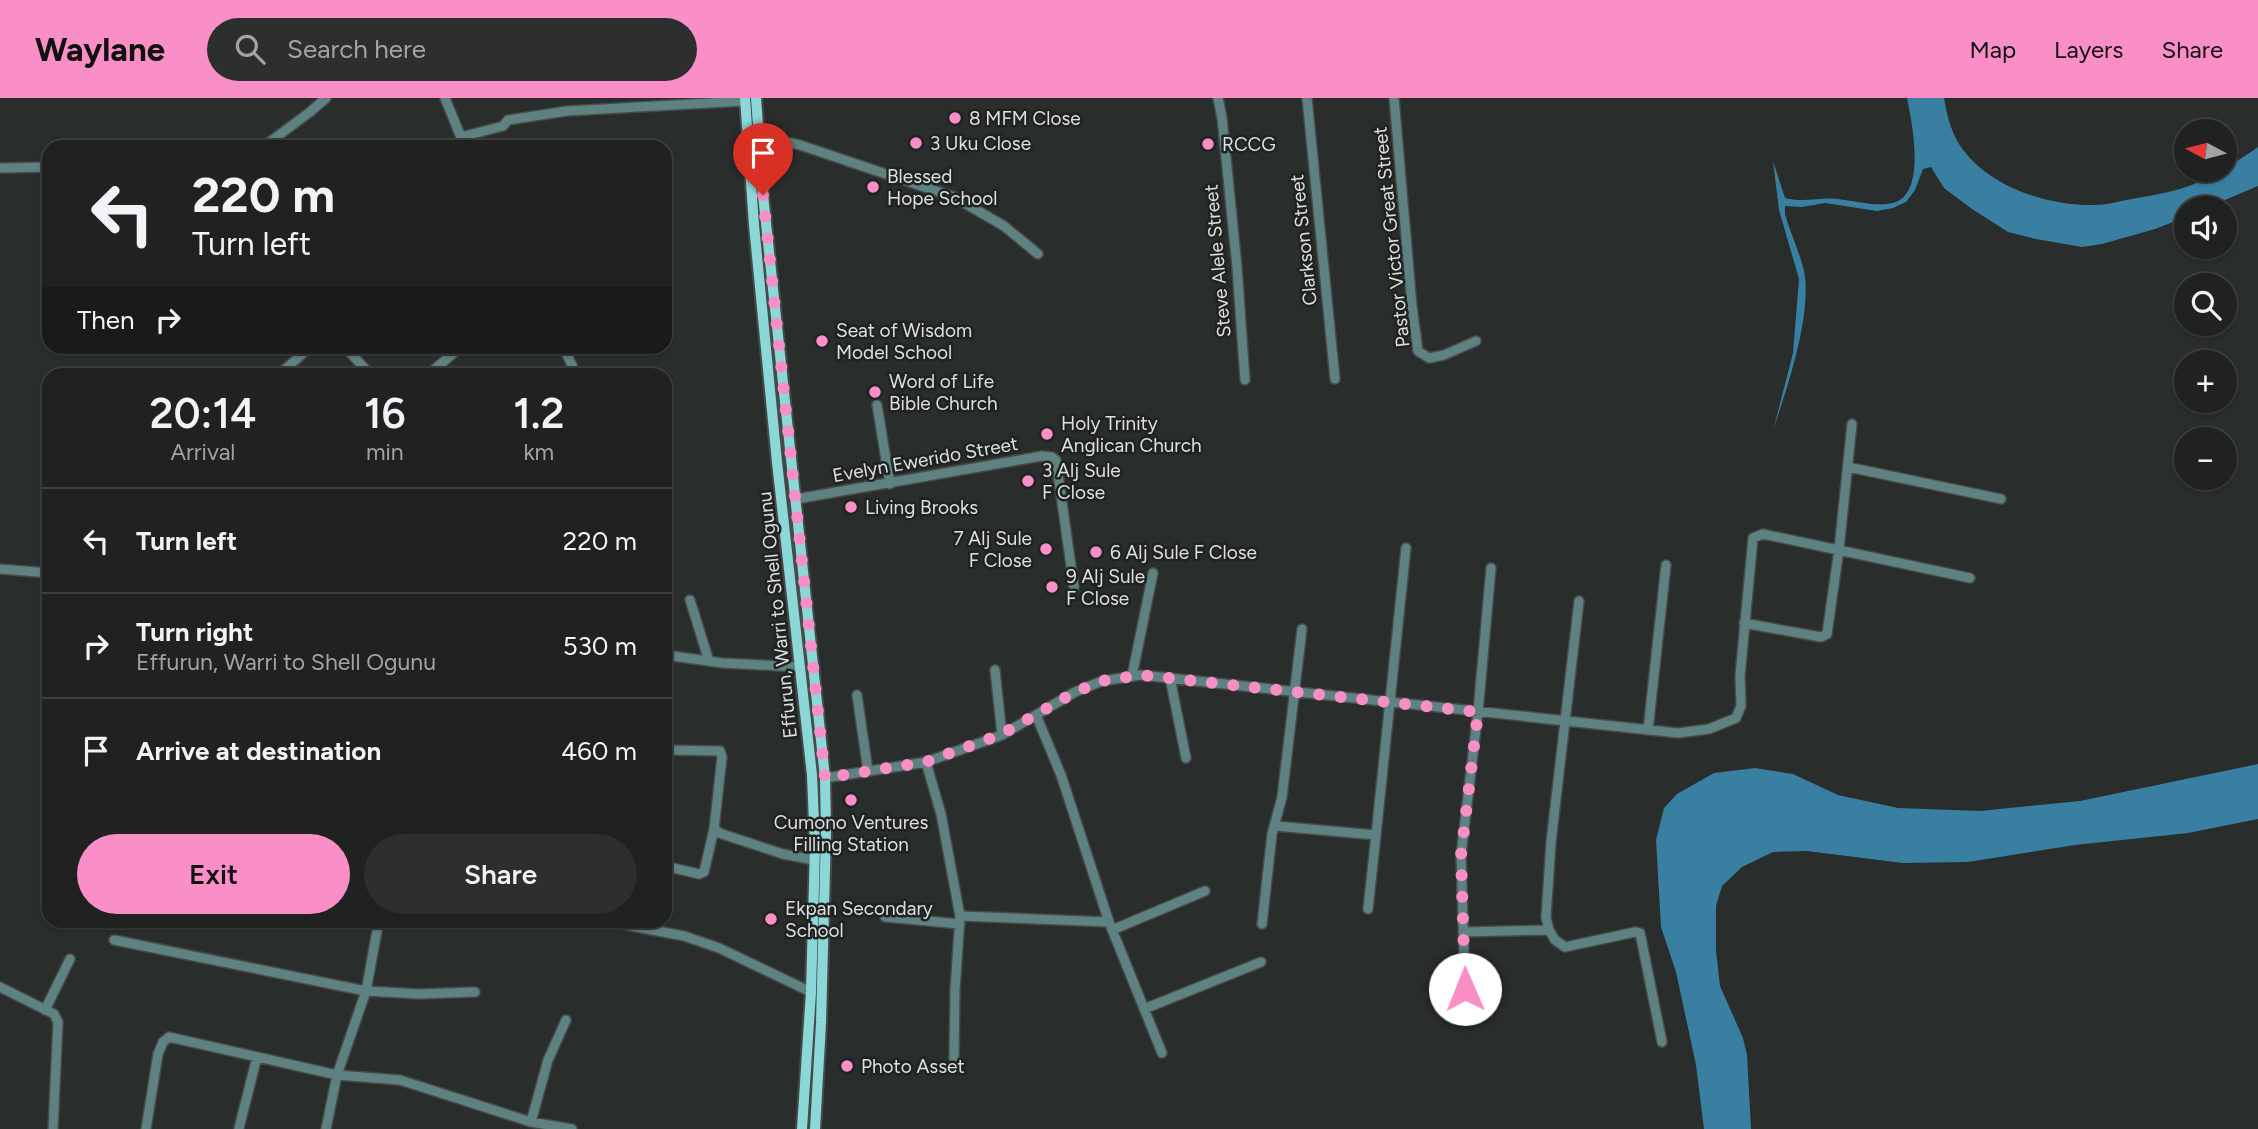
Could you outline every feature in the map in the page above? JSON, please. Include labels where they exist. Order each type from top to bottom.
[{"type":"main road","name":"Effurun, Warri to Shell Ogunu","points":[[749,99],[759,136],[825,778],[821,1023],[815,1129]]},
{"type":"main road","name":"Effurun, Warri to Shell Ogunu","points":[[749,99],[754,225],[812,775],[814,860],[811,992],[802,1129]]},
{"type":"main road","points":[[777,461],[792,460]]},
{"type":"street","points":[[272,140],[326,98]]},
{"type":"street","points":[[445,98],[462,140]]},
{"type":"street","name":"Steve Alele Street","points":[[1218,98],[1237,267],[1245,380]]},
{"type":"street","name":"Clarkson Street","points":[[1307,98],[1335,379]]},
{"type":"street","name":"Pastor Victor Great Street","points":[[1394,98],[1418,351],[1429,358],[1444,355],[1476,341]]},
{"type":"street","points":[[461,137],[503,126],[508,120],[567,111],[749,99]]},
{"type":"street","points":[[759,136],[800,145],[954,197],[1004,226],[1038,254]]},
{"type":"street","points":[[0,168],[42,167]]},
{"type":"street","points":[[287,368],[302,354]]},
{"type":"street","points":[[351,354],[364,368]]},
{"type":"street","points":[[436,368],[452,354]]},
{"type":"street","points":[[877,405],[890,484]]},
{"type":"street","points":[[1744,623],[1824,636],[1828,630],[1852,424]]},
{"type":"street","name":"Evelyn Ewerido Street","points":[[796,499],[1042,456],[1052,457],[1056,460],[1074,587]]},
{"type":"street","points":[[1848,467],[2001,499]]},
{"type":"street","points":[[825,778],[926,762],[1002,734],[1075,692],[1102,681],[1141,675],[1566,722],[1693,733],[1718,727],[1736,718],[1741,706],[1740,676],[1753,538],[1763,534],[1970,578]]},
{"type":"street","points":[[1368,909],[1406,548]]},
{"type":"street","points":[[1648,730],[1666,565]]},
{"type":"street","points":[[1465,989],[1461,855],[1491,568]]},
{"type":"street","points":[[0,569],[42,572]]},
{"type":"street","points":[[1132,676],[1153,573]]},
{"type":"street","points":[[690,600],[709,661]]},
{"type":"street","points":[[1579,601],[1551,842],[1546,917],[1555,940],[1565,947],[1640,933],[1662,1042]]},
{"type":"street","points":[[1262,924],[1272,834],[1282,797],[1302,629]]},
{"type":"street","points":[[672,656],[800,667]]},
{"type":"street","points":[[995,670],[1002,734]]},
{"type":"street","points":[[1170,678],[1186,758]]},
{"type":"street","points":[[857,695],[868,771]]},
{"type":"street","points":[[1036,715],[1061,775],[1111,926],[1162,1053]]},
{"type":"street","points":[[672,750],[720,751],[722,757],[714,829],[704,872],[699,874],[672,868]]},
{"type":"street","points":[[926,762],[941,814],[960,920],[954,1058]]},
{"type":"street","points":[[1276,826],[1376,835]]},
{"type":"street","points":[[714,829],[783,854],[814,860]]},
{"type":"street","points":[[885,917],[1111,926],[1205,891]]},
{"type":"street","points":[[326,1129],[337,1075],[366,991],[378,928]]},
{"type":"street","points":[[642,928],[684,936],[719,948],[811,992]]},
{"type":"street","points":[[1463,932],[1549,930]]},
{"type":"street","points":[[114,940],[366,991],[420,994],[475,992]]},
{"type":"street","points":[[46,1010],[70,959]]},
{"type":"street","points":[[1144,1009],[1261,962]]},
{"type":"street","points":[[0,987],[54,1014],[58,1022],[53,1129]]},
{"type":"street","points":[[531,1122],[548,1060],[566,1020]]},
{"type":"street","points":[[146,1129],[158,1054],[163,1042],[169,1037],[337,1075],[400,1080],[531,1122],[572,1129]]},
{"type":"street","points":[[239,1128],[257,1057]]},
{"type":"water","points":[[1907,98],[1944,98],[1953,133],[1971,159],[2001,182],[2019,191],[2057,202],[2095,205],[2166,193],[2197,182],[2237,182],[2237,161],[2258,147],[2258,186],[2234,196],[2174,196],[2174,222],[2102,244],[2082,247],[2008,232],[1944,188],[1931,167],[1923,169],[1915,190],[1906,202],[1893,208],[1877,211],[1825,203],[1802,207],[1785,206],[1785,214],[1804,270],[1806,295],[1796,355],[1773,431],[1793,353],[1799,279],[1779,210],[1773,161],[1785,198],[1893,203],[1904,197],[1914,173],[1912,123]]},
{"type":"water","points":[[2258,764],[2258,819],[2188,833],[2075,845],[1968,862],[1903,863],[1807,851],[1773,852],[1742,867],[1722,886],[1716,906],[1716,951],[1720,986],[1743,1038],[1747,1055],[1751,1129],[1704,1129],[1696,1065],[1676,972],[1661,927],[1656,840],[1664,808],[1677,794],[1714,773],[1755,768],[1793,774],[1838,795],[1898,808],[1980,811],[2080,801]]},
{"type":"place","name":"8 MFM Close","points":[[955,118]]},
{"type":"place","name":"3 Uku Close","points":[[916,143]]},
{"type":"place","name":"RCCG","points":[[1208,144]]},
{"type":"place","name":"Blessed Hope School","points":[[873,187]]},
{"type":"place","name":"Seat of Wisdom Model School","points":[[822,341]]},
{"type":"place","name":"Word of Life Bible Church","points":[[875,392]]},
{"type":"place","name":"Holy Trinity Anglican Church","points":[[1047,434]]},
{"type":"place","name":"3 Alj Sule F Close","points":[[1028,481]]},
{"type":"place","name":"Living Brooks","points":[[851,507]]},
{"type":"place","name":"7 Alj Sule F Close","points":[[1046,549]]},
{"type":"place","name":"6 Alj Sule F Close","points":[[1096,552]]},
{"type":"place","name":"9 Alj Sule F Close","points":[[1052,587]]},
{"type":"place","name":"Cumono Ventures Filling Station","points":[[851,800]]},
{"type":"place","name":"Ekpan Secondary School","points":[[771,919]]},
{"type":"place","name":"Photo Asset","points":[[847,1066]]},
{"type":"route","points":[[763,195],[825,778],[926,762],[1002,734],[1075,692],[1102,681],[1141,675],[1478,712],[1461,855],[1465,989]]}]
